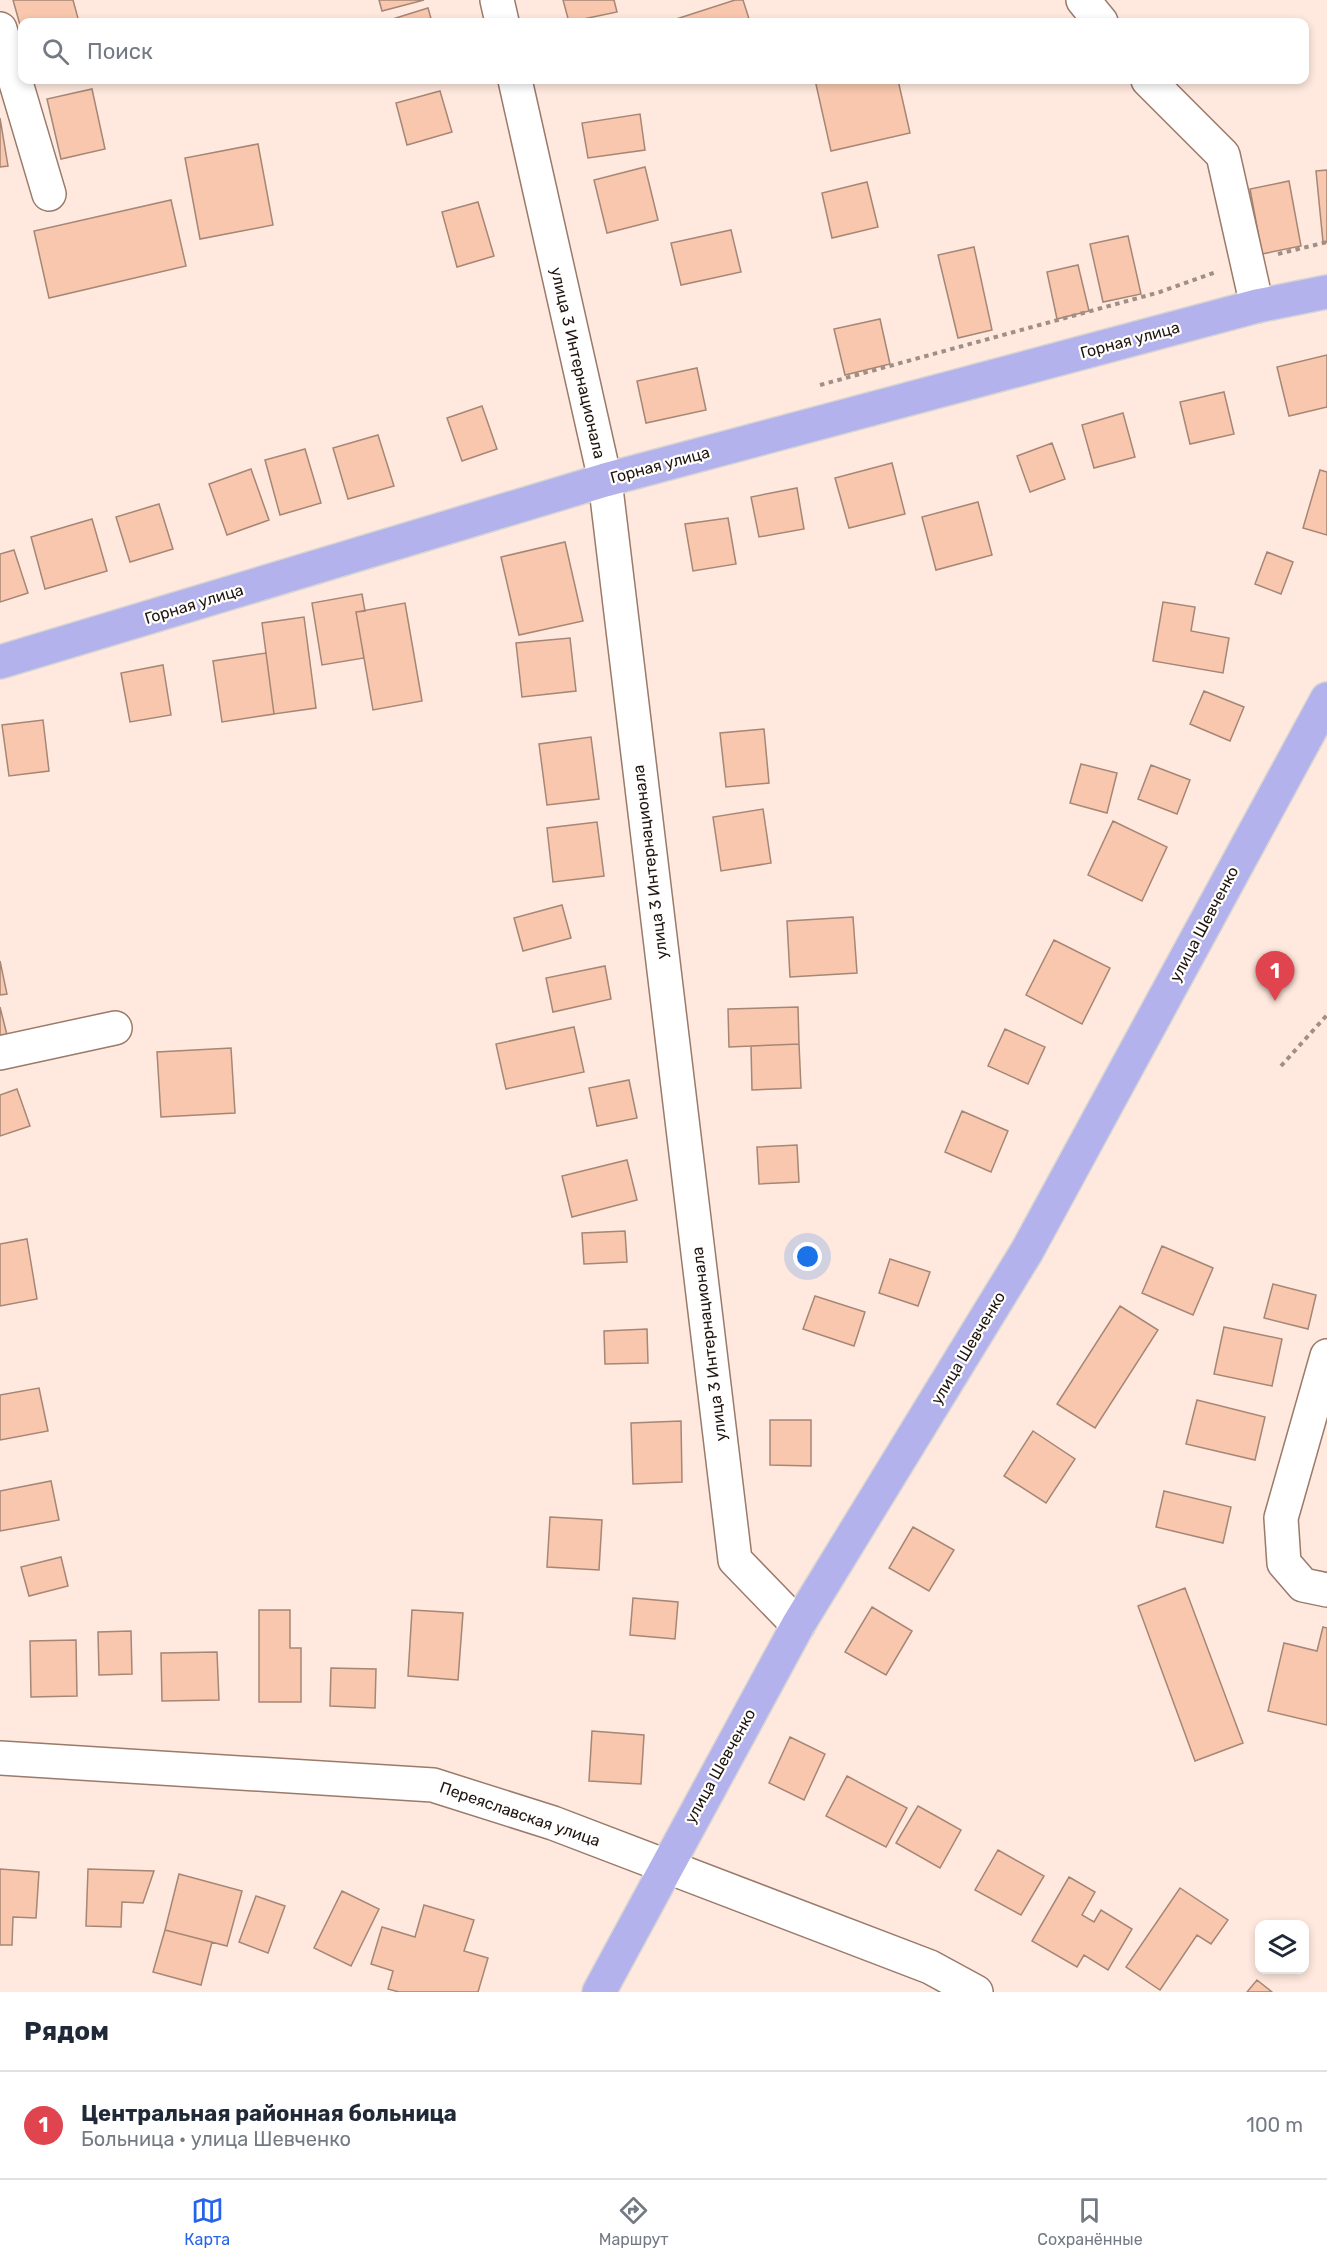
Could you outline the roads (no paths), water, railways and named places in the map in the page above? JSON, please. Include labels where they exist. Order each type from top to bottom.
[{"type":"main road","name":"Горная улица","points":[[0,662],[604,480],[1257,306],[1327,292]]},
{"type":"main road","name":"улица Шевченко","points":[[598,1992],[798,1625],[1027,1251],[1327,699]]},
{"type":"street","points":[[497,0],[501,18]]},
{"type":"street","points":[[1083,0],[1098,18]]},
{"type":"street","points":[[0,29],[49,194]]},
{"type":"street","name":"улица 3 Интернационала","points":[[515,84],[604,480],[735,1560],[798,1625]]},
{"type":"street","points":[[1152,84],[1222,155],[1257,306]]},
{"type":"street","points":[[0,1053],[115,1028]]},
{"type":"street","points":[[1327,1356],[1281,1518],[1284,1563],[1303,1585],[1327,1590]]},
{"type":"street","name":"Переяславская улица","points":[[0,1758],[433,1785],[553,1823],[930,1967],[976,1992]]},
{"type":"place","name":"Центральная районная больница","points":[[1275,1001]]}]
